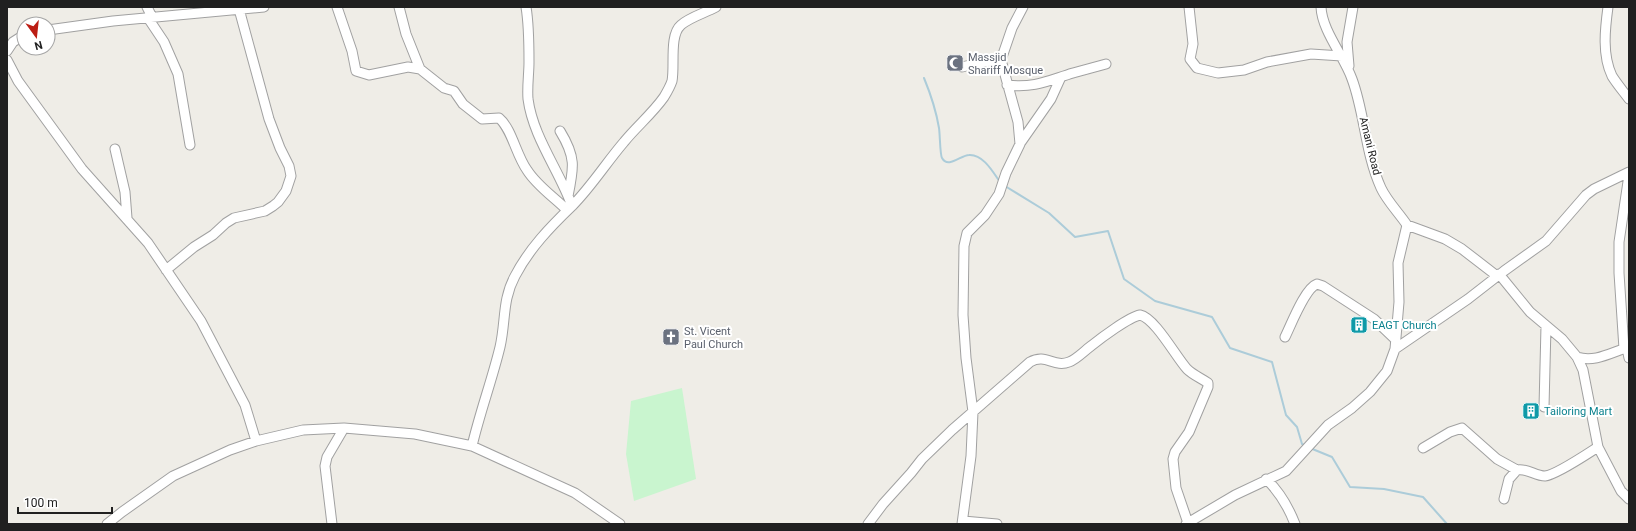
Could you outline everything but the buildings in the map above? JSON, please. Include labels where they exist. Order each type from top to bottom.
[{"type":"street","points":[[147,7],[150,18],[164,42],[178,74],[190,145]]},
{"type":"street","points":[[56,29],[113,21],[264,7]]},
{"type":"street","points":[[337,7],[352,51],[356,71],[369,75],[408,67],[420,69],[444,88],[454,91],[465,106],[482,119],[486,120],[496,117],[500,119],[527,170],[538,184],[569,208]]},
{"type":"street","points":[[399,7],[406,34],[420,69]]},
{"type":"street","points":[[526,7],[529,39],[528,89],[530,110],[536,129],[568,196]]},
{"type":"street","points":[[472,446],[479,416],[500,347],[504,324],[505,302],[509,288],[531,250],[658,105],[666,93],[672,82],[674,41],[675,34],[679,27],[716,7]]},
{"type":"street","points":[[1021,142],[1018,122],[1001,60],[1012,28],[1023,7]]},
{"type":"street","points":[[1190,7],[1193,44],[1190,58],[1197,68],[1202,70],[1218,73],[1244,70],[1267,62],[1311,54],[1342,56]]},
{"type":"street","name":"Amani Road","points":[[1321,7],[1326,26],[1342,56],[1358,97],[1368,147],[1378,179],[1384,193],[1407,225]]},
{"type":"street","points":[[1350,75],[1347,42],[1353,7]]},
{"type":"street","points":[[1608,7],[1605,35],[1611,74],[1629,99]]},
{"type":"street","points":[[166,270],[194,247],[213,235],[234,218],[265,211],[273,206],[286,191],[291,176],[289,166],[280,148],[269,119],[239,9]]},
{"type":"street","points":[[7,51],[16,40]]},
{"type":"street","points":[[7,60],[18,81],[82,169],[148,243],[201,321],[245,405],[256,441]]},
{"type":"street","points":[[962,67],[983,62],[1001,60]]},
{"type":"street","points":[[1007,85],[1023,87],[1043,84],[1106,64]]},
{"type":"street","points":[[997,524],[963,523],[971,456],[973,412],[966,358],[963,315],[964,246],[967,233],[984,215],[999,194],[1006,173],[1021,142],[1051,99],[1062,77]]},
{"type":"street","points":[[560,131],[569,147],[573,161],[572,177],[568,196],[569,208]]},
{"type":"street","points":[[115,149],[125,192],[127,218]]},
{"type":"street","points":[[1396,345],[1468,299],[1498,275],[1546,241],[1586,195],[1594,189],[1629,173]]},
{"type":"street","points":[[1629,173],[1619,242],[1619,273],[1629,358]]},
{"type":"street","points":[[868,524],[883,504],[922,459],[1030,362],[1038,358],[1044,358],[1058,364],[1070,362],[1100,338],[1134,317],[1142,315],[1171,345],[1188,370],[1200,379],[1208,382],[1208,387],[1189,432],[1175,452],[1173,459],[1176,488],[1187,523],[1235,495],[1286,470],[1314,442],[1328,425],[1352,408],[1370,392],[1387,371],[1396,345],[1399,302],[1398,264],[1407,225],[1445,239],[1462,249],[1498,275],[1530,312],[1562,339],[1577,357],[1583,370],[1598,447],[1621,491],[1629,499]]},
{"type":"street","points":[[1285,337],[1305,296],[1312,286],[1317,284],[1323,286],[1374,318],[1396,345]]},
{"type":"street","points":[[1544,407],[1546,326]]},
{"type":"street","points":[[1577,357],[1590,359],[1602,357],[1627,348]]},
{"type":"street","points":[[332,524],[325,466],[327,457],[344,428]]},
{"type":"street","points":[[107,524],[173,476],[230,450],[256,441],[303,430],[344,428],[415,434],[472,446],[575,493],[620,524]]},
{"type":"street","points":[[1423,448],[1450,432],[1462,428],[1497,459],[1517,470],[1528,470],[1544,476],[1575,462],[1598,447]]},
{"type":"street","points":[[1504,499],[1509,479],[1517,470]]},
{"type":"street","points":[[1266,479],[1277,489],[1289,508],[1294,524]]},
{"type":"green space","points":[[682,388],[696,479],[634,501],[626,454],[631,401]]},
{"type":"waterway","points":[[924,78],[931,97],[939,128],[942,158],[945,161],[951,162],[969,155],[979,157],[987,164],[1000,182]]},
{"type":"waterway","points":[[1005,186],[1049,213],[1075,237],[1108,231],[1124,279],[1155,301],[1212,317],[1230,348],[1272,362],[1286,415],[1297,427],[1302,444],[1305,445]]},
{"type":"waterway","points":[[1310,448],[1332,457],[1350,487],[1384,489],[1423,497],[1447,524]]},
{"type":"place","name":"Massjid Shariff Mosque","points":[[955,63]]},
{"type":"place","name":"EAGT Church","points":[[1359,325]]},
{"type":"place","name":"St. Vicent Paul Church","points":[[671,337]]},
{"type":"place","name":"Tailoring Mart","points":[[1531,411]]}]
